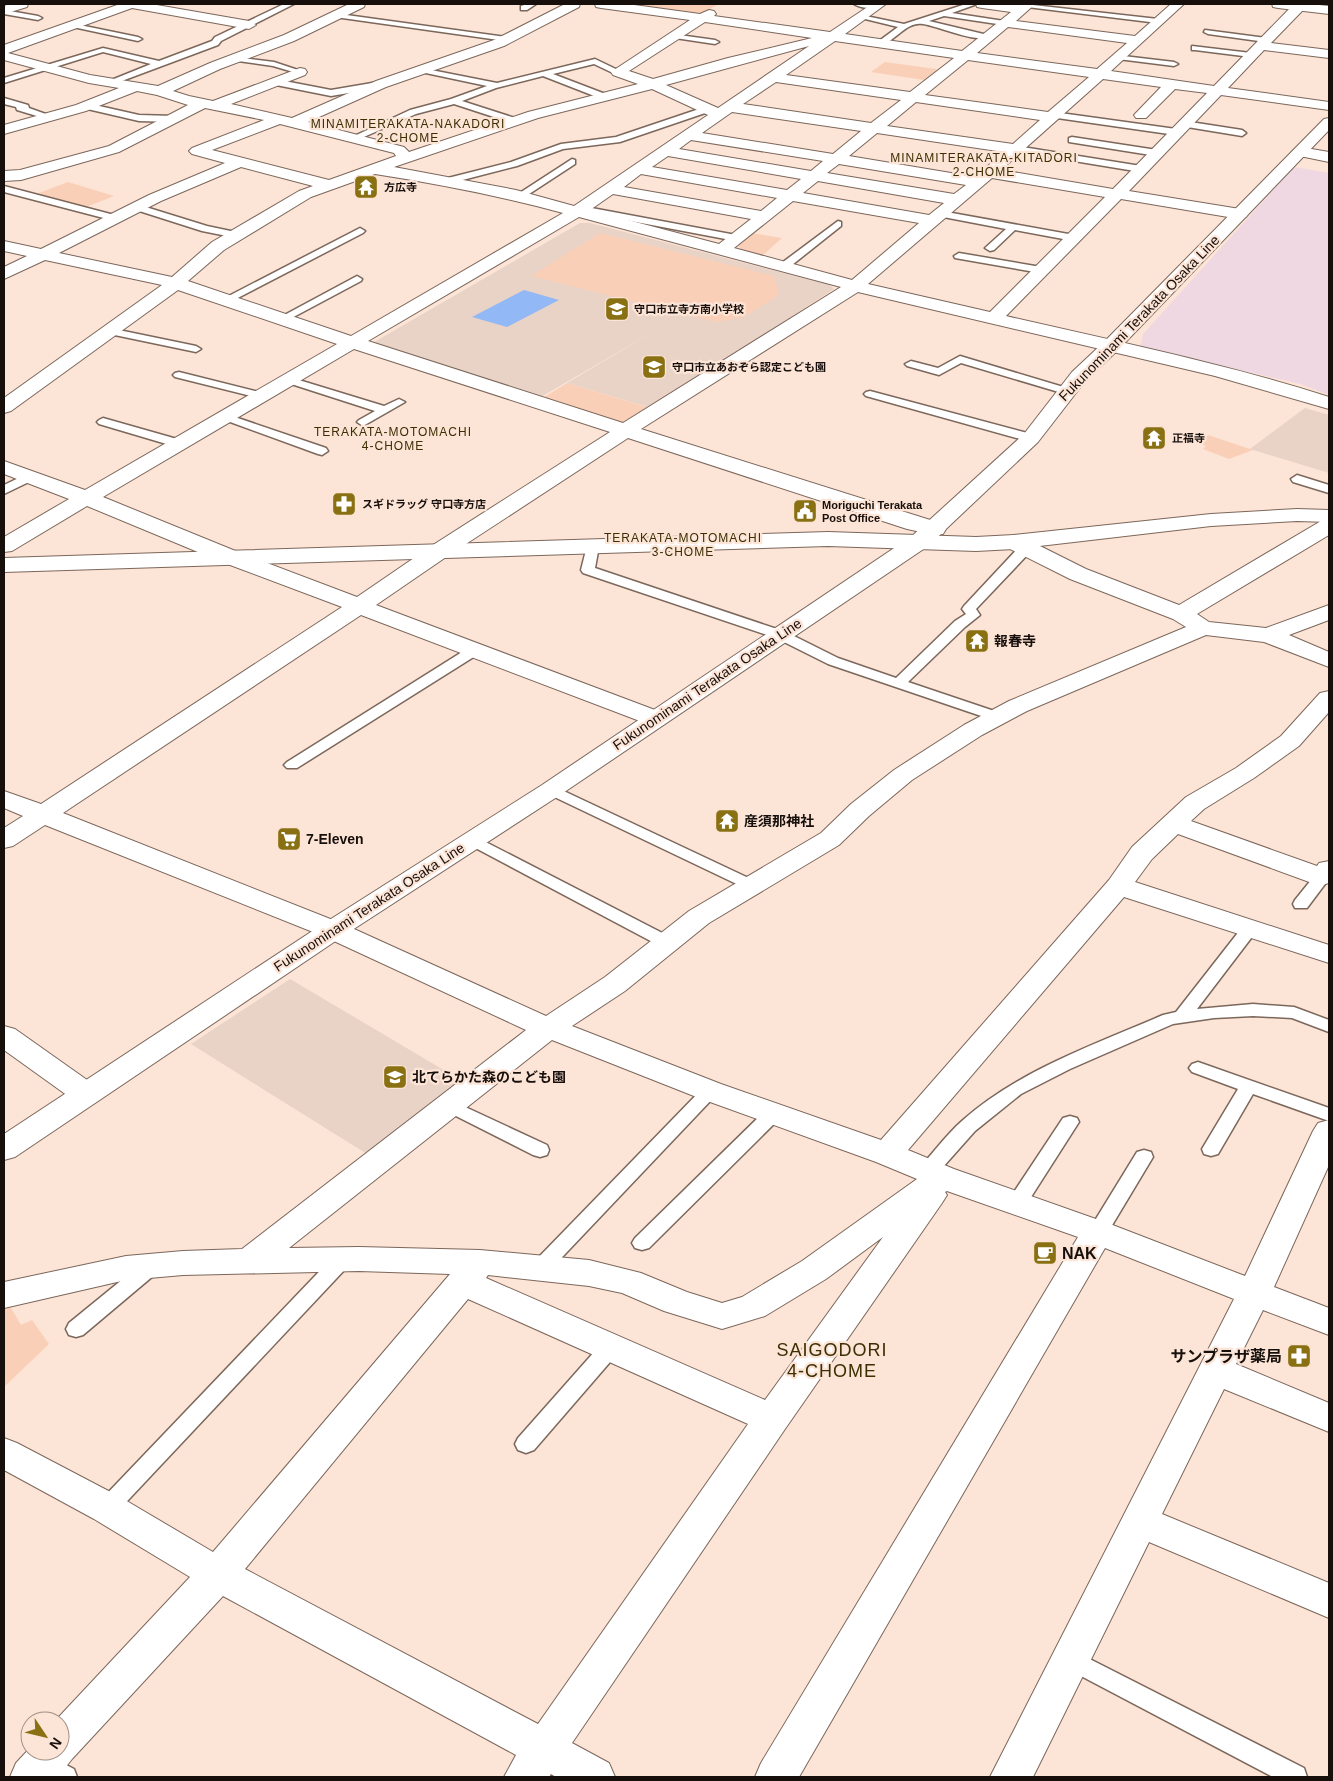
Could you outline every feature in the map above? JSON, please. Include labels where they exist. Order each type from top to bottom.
[{"type":"street","points":[[4,11],[22,4]]},
{"type":"street","points":[[4,50],[130,4],[249,25]]},
{"type":"street","points":[[160,91],[215,66],[238,59],[289,38],[359,4]]},
{"type":"street","points":[[294,124],[378,86],[506,40],[574,4]]},
{"type":"street","points":[[601,4],[702,18],[834,44]]},
{"type":"street","points":[[982,4],[1026,6]]},
{"type":"street","points":[[4,840],[441,550],[855,286],[904,236],[937,217],[958,200],[1060,102],[1099,74],[1178,4]]},
{"type":"street","points":[[1278,4],[1329,10]]},
{"type":"street","points":[[4,546],[354,343],[578,210],[689,135],[717,112],[796,62],[815,57],[834,44],[860,10],[878,5]]},
{"type":"street","points":[[722,250],[1026,6]]},
{"type":"street","points":[[994,318],[1142,169],[1298,6]]},
{"type":"street","points":[[618,72],[718,8]]},
{"type":"street","points":[[1004,23],[1137,40]]},
{"type":"street","points":[[4,407],[176,283],[218,246],[305,194],[515,121],[733,61],[834,44],[882,43],[1329,106]]},
{"type":"street","points":[[1259,47],[1329,54]]},
{"type":"street","points":[[4,56],[104,82],[160,91],[354,138],[399,150],[406,158]]},
{"type":"street","points":[[929,66],[966,73]]},
{"type":"street","points":[[4,176],[21,175],[114,149],[209,104],[300,72]]},
{"type":"street","points":[[618,72],[653,84],[717,112],[770,128]]},
{"type":"street","points":[[774,77],[912,97],[1060,102]]},
{"type":"street","points":[[912,79],[950,86]]},
{"type":"street","points":[[72,91],[104,82]]},
{"type":"street","points":[[1141,115],[1172,84]]},
{"type":"street","points":[[4,130],[86,106],[135,87]]},
{"type":"street","points":[[751,92],[770,95]]},
{"type":"street","points":[[4,114],[43,100]]},
{"type":"street","points":[[873,111],[910,116]]},
{"type":"street","points":[[717,112],[873,128],[942,138],[1020,139]]},
{"type":"street","points":[[277,120],[198,151],[329,186]]},
{"type":"street","name":"Fukunominami Terakata Osaka Line","points":[[4,1148],[333,930],[551,790],[654,718],[781,635],[928,535],[1031,438],[1066,390],[1329,122]]},
{"type":"street","points":[[689,135],[905,169],[1117,194],[1240,214]]},
{"type":"street","points":[[837,138],[857,141]]},
{"type":"street","points":[[905,169],[942,138]]},
{"type":"street","points":[[665,151],[958,200]]},
{"type":"street","points":[[1300,152],[1329,157]]},
{"type":"street","points":[[4,274],[136,207],[240,162]]},
{"type":"street","points":[[374,169],[447,181],[578,210],[855,286],[1286,389],[1329,403]]},
{"type":"street","points":[[638,169],[788,196],[937,217]]},
{"type":"street","points":[[610,189],[766,214],[789,215]]},
{"type":"street","points":[[818,220],[856,227]]},
{"type":"street","points":[[4,246],[176,283],[354,343],[914,524],[928,535]]},
{"type":"street","points":[[4,467],[86,498],[230,557],[654,718]]},
{"type":"street","points":[[4,565],[928,535],[976,544],[1020,545],[1211,520],[1297,515],[1329,516]]},
{"type":"street","points":[[249,1261],[548,1028],[615,984],[700,917],[750,885],[830,839],[860,810],[903,775],[973,730],[1018,706],[1192,621],[1329,526]]},
{"type":"street","points":[[1020,545],[1078,574],[1192,621],[1268,635],[1329,660]]},
{"type":"street","points":[[1268,635],[1329,612]]},
{"type":"street","points":[[887,1154],[1119,886],[1142,853],[1194,803],[1245,773],[1290,741],[1329,698]]},
{"type":"street","points":[[4,799],[333,930],[548,1028],[710,1091],[1098,1232],[1329,1322]]},
{"type":"street","points":[[1173,823],[1326,873]]},
{"type":"street","points":[[1119,886],[1329,954]]},
{"type":"street","points":[[4,1036],[86,1094]]},
{"type":"street","points":[[1011,1777],[1254,1293],[1329,1131]]},
{"type":"street","points":[[4,1295],[117,1270],[152,1266],[344,1259],[471,1272],[541,1267],[589,1273],[629,1282],[676,1302],[722,1316],[753,1307],[814,1270],[935,1174]]},
{"type":"street","points":[[535,1763],[772,1419],[935,1174]]},
{"type":"street","points":[[776,1777],[1098,1232]]},
{"type":"street","points":[[471,1272],[610,1348],[772,1419]]},
{"type":"street","points":[[51,1763],[218,1574],[471,1272]]},
{"type":"street","points":[[1215,1370],[1329,1418]]},
{"type":"street","points":[[4,1453],[107,1508],[535,1763],[594,1777]]},
{"type":"street","points":[[1140,1521],[1329,1601]]},
{"type":"lane","points":[[104,82],[162,64],[215,43],[218,39],[290,4]]},
{"type":"lane","points":[[524,8],[532,4]]},
{"type":"lane","points":[[882,43],[904,26],[973,4]]},
{"type":"lane","points":[[1026,6],[1158,21]]},
{"type":"lane","points":[[860,10],[904,26]]},
{"type":"lane","points":[[4,11],[38,18]]},
{"type":"lane","points":[[335,14],[506,40]]},
{"type":"lane","points":[[943,14],[1004,23]]},
{"type":"lane","points":[[922,21],[961,32],[988,36]]},
{"type":"lane","points":[[73,25],[138,39]]},
{"type":"lane","points":[[1208,32],[1259,47]]},
{"type":"lane","points":[[675,36],[715,42]]},
{"type":"lane","points":[[1195,48],[1259,47]]},
{"type":"lane","points":[[4,81],[103,50],[162,64]]},
{"type":"lane","points":[[1118,57],[1174,64]]},
{"type":"lane","points":[[238,59],[274,64],[300,72]]},
{"type":"lane","points":[[354,138],[413,112],[454,101],[498,85],[595,61],[618,72]]},
{"type":"lane","points":[[424,70],[498,85]]},
{"type":"lane","points":[[543,74],[605,97]]},
{"type":"lane","points":[[274,82],[331,93],[378,86]]},
{"type":"lane","points":[[4,101],[50,117]]},
{"type":"lane","points":[[454,101],[515,121]]},
{"type":"lane","points":[[1060,102],[1180,128],[1242,133]]},
{"type":"lane","points":[[86,106],[140,118],[174,119]]},
{"type":"lane","points":[[447,181],[514,164],[549,153],[561,146],[617,140],[717,112]]},
{"type":"lane","points":[[1020,139],[1142,169]]},
{"type":"lane","points":[[1072,140],[1157,153]]},
{"type":"lane","points":[[520,196],[572,162]]},
{"type":"lane","points":[[4,190],[115,218]]},
{"type":"lane","points":[[136,207],[205,229],[237,235]]},
{"type":"lane","points":[[578,210],[736,238]]},
{"type":"lane","points":[[937,217],[1013,227],[1074,238]]},
{"type":"lane","points":[[784,267],[838,224]]},
{"type":"lane","points":[[990,248],[1013,227]]},
{"type":"lane","points":[[226,300],[360,231]]},
{"type":"lane","points":[[959,256],[1041,270]]},
{"type":"lane","points":[[282,319],[357,279]]},
{"type":"lane","points":[[109,331],[196,350]]},
{"type":"lane","points":[[910,364],[939,372],[960,359],[1066,390]]},
{"type":"lane","points":[[179,375],[263,396]]},
{"type":"lane","points":[[290,380],[385,410]]},
{"type":"lane","points":[[870,394],[1031,438]]},
{"type":"lane","points":[[362,422],[399,402]]},
{"type":"lane","points":[[226,417],[322,450]]},
{"type":"lane","points":[[103,422],[180,444]]},
{"type":"lane","points":[[4,490],[29,477]]},
{"type":"lane","points":[[1296,479],[1329,490]]},
{"type":"lane","points":[[898,684],[960,624],[973,615],[969,609],[1020,545]]},
{"type":"lane","points":[[593,546],[588,570],[781,635],[833,661],[998,717]]},
{"type":"lane","points":[[292,765],[475,650]]},
{"type":"lane","points":[[551,790],[750,885]]},
{"type":"lane","points":[[472,840],[666,942]]},
{"type":"lane","points":[[1301,904],[1326,873]]},
{"type":"lane","points":[[1182,1018],[1250,929]]},
{"type":"lane","points":[[935,1174],[968,1126],[1015,1090],[1064,1065],[1170,1019],[1214,1012],[1254,1010],[1294,1013],[1329,1026]]},
{"type":"lane","points":[[1198,1068],[1329,1114]]},
{"type":"lane","points":[[1212,1149],[1249,1086]]},
{"type":"lane","points":[[541,1267],[710,1091]]},
{"type":"lane","points":[[448,1105],[540,1150]]},
{"type":"lane","points":[[642,1243],[773,1114]]},
{"type":"lane","points":[[1017,1204],[1070,1122]]},
{"type":"lane","points":[[1098,1232],[1144,1157]]},
{"type":"lane","points":[[107,1508],[344,1259]]},
{"type":"lane","points":[[76,1329],[152,1266]]},
{"type":"lane","points":[[526,1444],[610,1348]]},
{"type":"lane","points":[[1070,1659],[1295,1776]]},
{"type":"shaded area","points":[[719,4],[700,14],[631,5]]},
{"type":"shaded area","points":[[885,62],[936,69],[940,72],[924,80],[871,72]]},
{"type":"shaded area","points":[[1294,167],[1329,173],[1329,395],[1300,384],[1140,347],[1143,334]]},
{"type":"shaded area","points":[[68,182],[114,196],[81,209],[34,195]]},
{"type":"shaded area","name":"守口市立寺方南小学校","points":[[580,223],[590,223],[830,285],[834,289],[651,408],[567,383],[658,329],[539,398],[369,345]]},
{"type":"shaded area","points":[[600,233],[774,276],[779,295],[744,317],[716,322],[531,276]]},
{"type":"shaded area","points":[[752,233],[782,238],[762,256],[742,250],[737,244]]},
{"type":"shaded area","points":[[567,383],[650,408],[626,422],[618,422],[541,399]]},
{"type":"shaded area","points":[[1305,408],[1329,415],[1329,473],[1250,449]]},
{"type":"shaded area","points":[[1208,435],[1253,450],[1229,459],[1203,449],[1206,446],[1199,443]]},
{"type":"shaded area","points":[[290,979],[464,1082],[367,1154],[191,1044]]},
{"type":"shaded area","points":[[4,1303],[8,1303],[21,1325],[32,1320],[49,1344],[4,1387]]},
{"type":"water","points":[[524,290],[559,300],[507,327],[472,317]]},
{"type":"place","name":"方広寺","points":[[366,187]]},
{"type":"place","name":"守口市立寺方南小学校","points":[[617,309]]},
{"type":"place","name":"守口市立あおぞら認定こども園","points":[[654,367]]},
{"type":"place","name":"正福寺","points":[[1154,438]]},
{"type":"place","name":"スギドラッグ 守口寺方店","points":[[344,504]]},
{"type":"place","name":"Moriguchi Terakata Post Office","points":[[805,511]]},
{"type":"place","name":"報春寺","points":[[977,641]]},
{"type":"place","name":"産須那神社","points":[[727,821]]},
{"type":"place","name":"7-Eleven","points":[[289,839]]},
{"type":"place","name":"北てらかた森のこども園","points":[[395,1077]]},
{"type":"place","name":"NAK","points":[[1045,1253]]},
{"type":"place","name":"サンプラザ薬局","points":[[1299,1356]]},
{"type":"district","name":"MINAMITERAKATA-NAKADORI 2-CHOME","points":[[408,131]]},
{"type":"district","name":"MINAMITERAKATA-KITADORI 2-CHOME","points":[[984,165]]},
{"type":"district","name":"TERAKATA-MOTOMACHI 4-CHOME","points":[[393,439]]},
{"type":"district","name":"TERAKATA-MOTOMACHI 3-CHOME","points":[[683,545]]},
{"type":"district","name":"SAIGODORI 4-CHOME","points":[[832,1360]]}]
